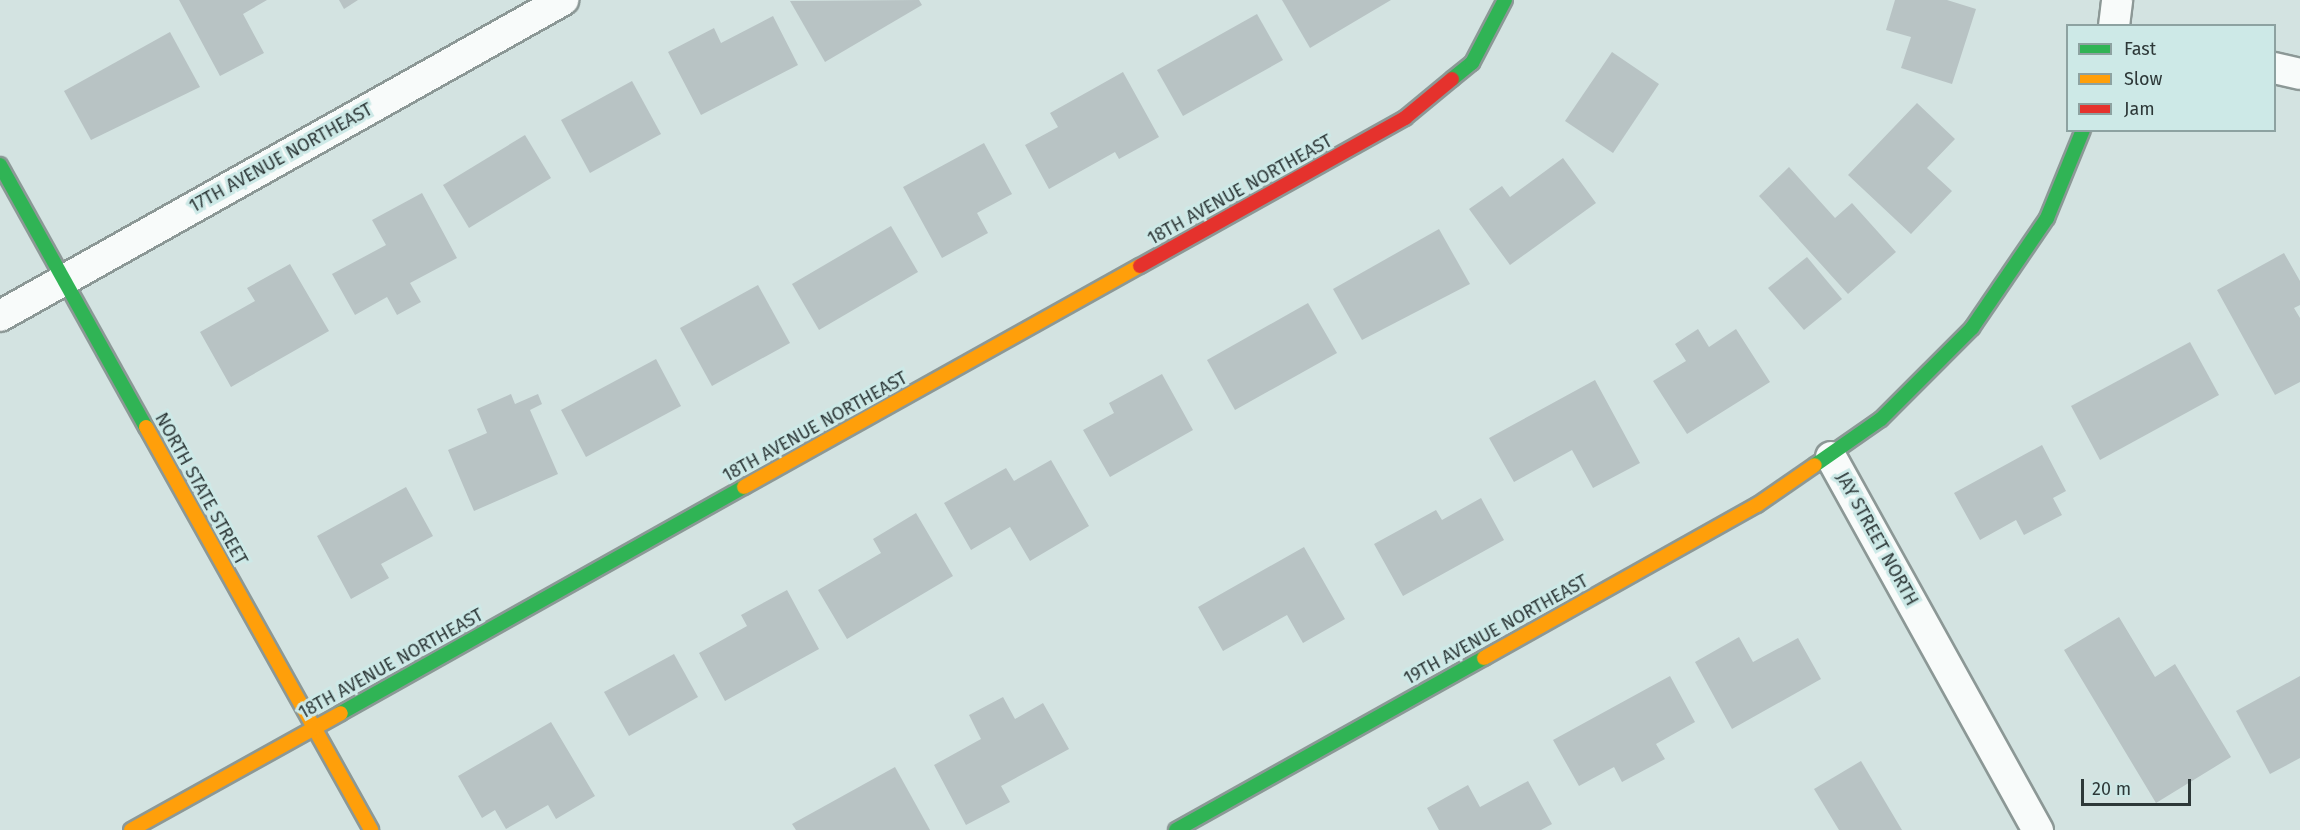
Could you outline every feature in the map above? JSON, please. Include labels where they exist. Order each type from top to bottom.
[{"type":"street","name":"17TH AVENUE NORTHEAST","points":[[0,316],[562,0]]},
{"type":"street","name":"18TH AVENUE NORTHEAST","points":[[131,830],[1405,118],[1472,63],[1495,28],[1505,0]]},
{"type":"street","points":[[2115,24],[2117,0]]},
{"type":"street","points":[[2276,68],[2300,74]]},
{"type":"street","name":"JAY STREET NORTH","points":[[2038,830],[1832,457],[1881,420],[1972,328],[2047,218],[2082,132]]},
{"type":"street","name":"NORTH STATE STREET","points":[[0,165],[371,830]]},
{"type":"street","name":"19TH AVENUE NORTHEAST","points":[[1176,830],[1757,506],[1832,457]]},
{"type":"building","points":[[179,0],[267,0],[243,14],[264,53],[220,76]]},
{"type":"building","points":[[339,0],[358,0],[344,9]]},
{"type":"building","points":[[919,0],[922,5],[825,62],[790,1]]},
{"type":"building","points":[[1282,0],[1391,0],[1310,48]]},
{"type":"building","points":[[1895,0],[1947,0],[1976,9],[1952,84],[1901,68],[1911,37],[1886,30]]},
{"type":"building","points":[[1257,14],[1283,60],[1183,116],[1157,70]]},
{"type":"building","points":[[773,16],[798,65],[701,115],[668,52],[714,28],[721,43]]},
{"type":"building","points":[[170,32],[200,87],[91,140],[64,91]]},
{"type":"building","points":[[1612,52],[1659,84],[1613,153],[1565,121]]},
{"type":"building","points":[[1123,72],[1159,137],[1119,159],[1115,152],[1049,189],[1025,145],[1058,127],[1050,113]]},
{"type":"building","points":[[632,81],[661,134],[590,173],[561,120]]},
{"type":"building","points":[[1917,103],[1955,139],[1927,168],[1952,191],[1911,234],[1848,175]]},
{"type":"building","points":[[525,135],[551,178],[469,228],[443,185]]},
{"type":"building","points":[[984,143],[1012,194],[977,213],[988,233],[942,258],[903,187]]},
{"type":"building","points":[[1563,158],[1596,203],[1510,265],[1469,209],[1502,186],[1510,197]]},
{"type":"building","points":[[1789,167],[1835,218],[1852,203],[1896,252],[1848,294],[1759,196]]},
{"type":"building","points":[[422,193],[457,258],[410,283],[421,302],[397,315],[387,297],[355,315],[332,274],[386,245],[372,220]]},
{"type":"building","points":[[891,226],[918,272],[819,330],[792,284]]},
{"type":"building","points":[[1439,229],[1470,284],[1362,340],[1333,289]]},
{"type":"building","points":[[2284,253],[2300,281],[2300,305],[2294,308],[2300,318],[2300,382],[2275,395],[2217,290]]},
{"type":"building","points":[[1807,257],[1842,299],[1804,330],[1768,288]]},
{"type":"building","points":[[290,264],[329,331],[231,387],[200,332],[255,301],[247,288]]},
{"type":"building","points":[[758,285],[790,343],[712,386],[680,328]]},
{"type":"building","points":[[1308,303],[1337,353],[1235,410],[1207,360]]},
{"type":"building","points":[[1698,329],[1709,347],[1736,329],[1770,382],[1687,434],[1653,381],[1686,361],[1675,344]]},
{"type":"building","points":[[2190,342],[2219,395],[2100,460],[2071,406]]},
{"type":"building","points":[[656,359],[681,406],[586,457],[561,410]]},
{"type":"building","points":[[1162,374],[1193,430],[1110,477],[1083,430],[1114,413],[1109,403]]},
{"type":"building","points":[[1595,380],[1640,463],[1593,488],[1572,450],[1514,482],[1489,438]]},
{"type":"building","points":[[511,394],[515,404],[538,394],[542,404],[530,410],[558,474],[474,511],[448,450],[487,433],[477,409]]},
{"type":"building","points":[[2042,445],[2066,491],[2053,498],[2062,515],[2024,535],[2016,520],[1980,540],[1954,493]]},
{"type":"building","points":[[1051,460],[1089,526],[1030,561],[1010,527],[971,550],[944,503],[1006,468],[1014,481]]},
{"type":"building","points":[[406,487],[433,536],[381,564],[389,578],[351,599],[317,536]]},
{"type":"building","points":[[1481,498],[1504,540],[1403,596],[1374,544],[1436,510],[1442,520]]},
{"type":"building","points":[[916,513],[953,576],[847,639],[818,590],[881,553],[873,539]]},
{"type":"building","points":[[1304,547],[1345,619],[1303,643],[1287,615],[1223,651],[1198,607]]},
{"type":"building","points":[[787,590],[819,649],[725,701],[699,653],[747,626],[741,615]]},
{"type":"building","points":[[2119,617],[2155,677],[2175,664],[2231,757],[2156,803],[2064,650]]},
{"type":"building","points":[[1739,637],[1753,662],[1798,638],[1821,679],[1732,729],[1695,662]]},
{"type":"building","points":[[674,654],[698,697],[629,736],[604,692]]},
{"type":"building","points":[[1670,676],[1695,722],[1656,744],[1665,759],[1622,782],[1614,767],[1579,786],[1553,740]]},
{"type":"building","points":[[2300,676],[2300,758],[2270,774],[2236,711]]},
{"type":"building","points":[[1003,697],[1015,719],[1043,703],[1069,749],[1001,786],[1010,802],[966,825],[934,765],[981,739],[969,715]]},
{"type":"building","points":[[551,722],[595,796],[556,819],[548,805],[506,829],[495,810],[482,818],[458,776]]},
{"type":"building","points":[[1861,761],[1902,830],[1839,830],[1814,789]]},
{"type":"building","points":[[895,767],[930,830],[796,830],[792,824]]},
{"type":"building","points":[[1528,781],[1552,824],[1541,830],[1439,830],[1427,808],[1468,785],[1480,807]]},
{"type":"traffic: fast","points":[[1452,79],[1472,63],[1505,0]]},
{"type":"traffic: fast","points":[[1815,465],[1881,419],[1972,328],[2047,218],[2082,132]]},
{"type":"traffic: fast","points":[[0,165],[146,427]]},
{"type":"traffic: fast","points":[[341,713],[744,487]]},
{"type":"traffic: fast","points":[[1176,830],[1484,658]]},
{"type":"traffic: slow","points":[[744,487],[1140,266]]},
{"type":"traffic: slow","points":[[146,427],[371,830]]},
{"type":"traffic: slow","points":[[1484,658],[1757,505],[1815,465]]},
{"type":"traffic: slow","points":[[131,830],[341,713]]},
{"type":"traffic: jam","points":[[1140,266],[1405,118],[1452,79]]}]
